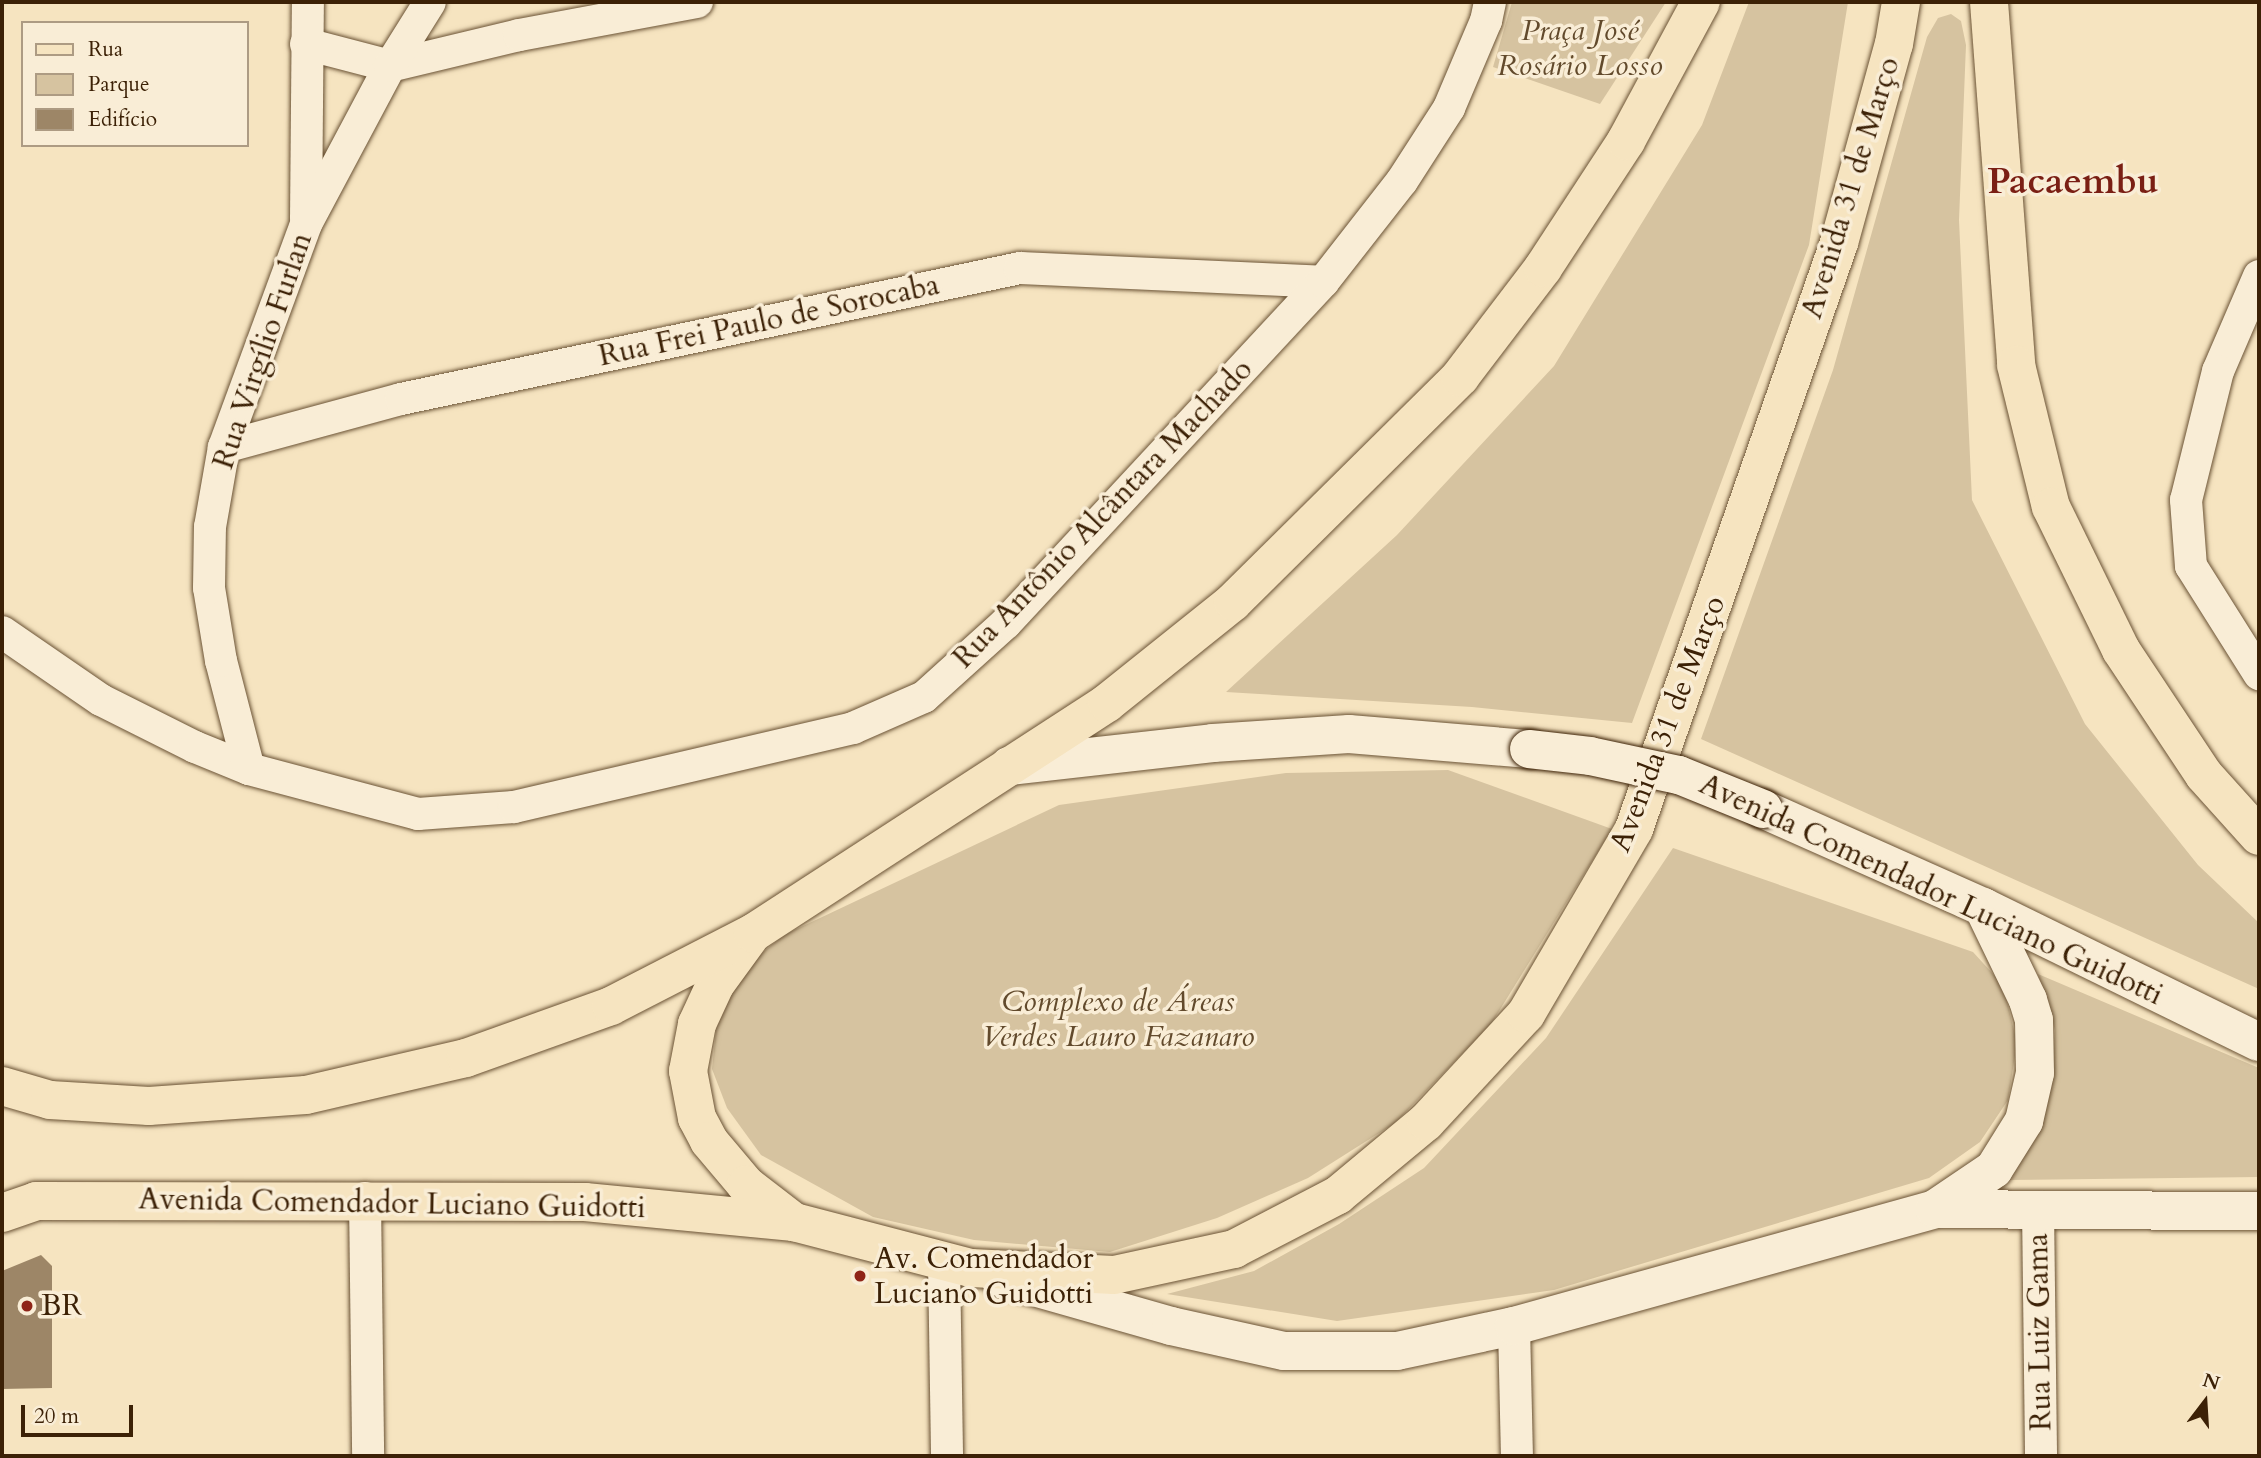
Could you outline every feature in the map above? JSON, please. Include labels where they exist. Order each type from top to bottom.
[{"type":"main road","points":[[1009,766],[1107,703],[1233,603],[1460,377],[1543,268],[1626,141],[1701,2]]},
{"type":"main road","name":"Avenida 31 de Março","points":[[957,1265],[1114,1275],[1234,1248],[1338,1195],[1426,1122],[1526,1014],[1634,829],[1672,731],[1839,243],[1894,44],[1901,2]]},
{"type":"main road","points":[[1989,2],[2015,365],[2051,507],[2121,650],[2204,775],[2259,836]]},
{"type":"main road","name":"Avenida Comendador Luciano Guidotti","points":[[2,1087],[50,1100],[149,1106],[306,1095],[466,1058],[611,1006],[752,933],[1009,766],[1213,743],[1349,734],[1590,756],[1679,775],[1763,809],[1983,907],[2259,1042]]},
{"type":"main road","points":[[1935,1209],[1994,1169],[2024,1121],[2035,1073],[2034,1020],[2028,1000],[1983,907]]},
{"type":"main road","points":[[752,933],[715,985],[697,1024],[688,1071],[697,1118],[709,1141],[746,1185],[794,1222]]},
{"type":"main road","name":"Avenida Comendador Luciano Guidotti","points":[[2,1213],[36,1201],[365,1198],[585,1202],[794,1222],[1171,1326],[1284,1351],[1396,1351],[1514,1326],[1935,1209],[2038,1207],[2259,1211]]},
{"type":"street","points":[[306,224],[308,2]]},
{"type":"street","name":"Rua Virgílio Furlan","points":[[249,769],[221,661],[209,588],[210,527],[224,447],[306,224],[390,66],[430,2]]},
{"type":"street","points":[[306,44],[390,66],[519,35],[697,2]]},
{"type":"street","name":"Rua Antônio Alcântara Machado","points":[[2,632],[101,700],[249,769],[418,814],[514,807],[853,727],[924,697],[1006,623],[1323,282],[1402,181],[1449,108],[1486,21],[1490,2]]},
{"type":"street","name":"Rua Frei Paulo de Sorocaba","points":[[224,447],[401,399],[1020,268],[1323,282]]},
{"type":"street","points":[[2259,276],[2218,371],[2186,500],[2190,566],[2259,674]]},
{"type":"street","points":[[365,1198],[368,1456]]},
{"type":"street","name":"Rua Luiz Gama","points":[[2038,1207],[2041,1456]]},
{"type":"street","points":[[947,1456],[957,1265]]},
{"type":"street","points":[[1514,1326],[1517,1456]]},
{"type":"green space","name":"Praça José Rosário Losso","points":[[1512,2],[1666,2],[1600,104],[1493,67]]},
{"type":"green space","points":[[1749,2],[1848,2],[1809,245],[1632,723],[1472,707],[1226,692],[1397,535],[1554,366],[1702,125]]},
{"type":"green space","points":[[1951,14],[1961,21],[1966,45],[1959,220],[1972,500],[2085,724],[2198,865],[2259,923],[2259,989],[1701,739],[1833,370],[1927,37],[1938,18]]},
{"type":"green space","name":"Complexo de Áreas Verdes Lauro Fazanaro","points":[[1448,770],[1612,829],[1491,1024],[1395,1123],[1308,1178],[1217,1218],[1110,1252],[974,1240],[873,1217],[761,1155],[727,1108],[712,1069],[718,1011],[741,970],[784,935],[1059,805],[1286,773]]},
{"type":"green space","points":[[1673,848],[1973,952],[2003,985],[2017,1043],[2008,1100],[1980,1142],[1929,1178],[1554,1290],[1337,1321],[1167,1294],[1254,1271],[1339,1224],[1424,1168],[1546,1038]]},
{"type":"green space","points":[[2038,974],[2259,1068],[2259,1177],[2005,1180],[2053,1065],[2055,1030]]},
{"type":"building","name":"BR","points":[[41,1255],[52,1266],[52,1388],[2,1389],[2,1271]]},
{"type":"place","name":"Av. Comendador Luciano Guidotti","points":[[860,1276]]},
{"type":"place","name":"BR","points":[[27,1306]]},
{"type":"district","name":"Pacaembu","points":[[2073,181]]}]
